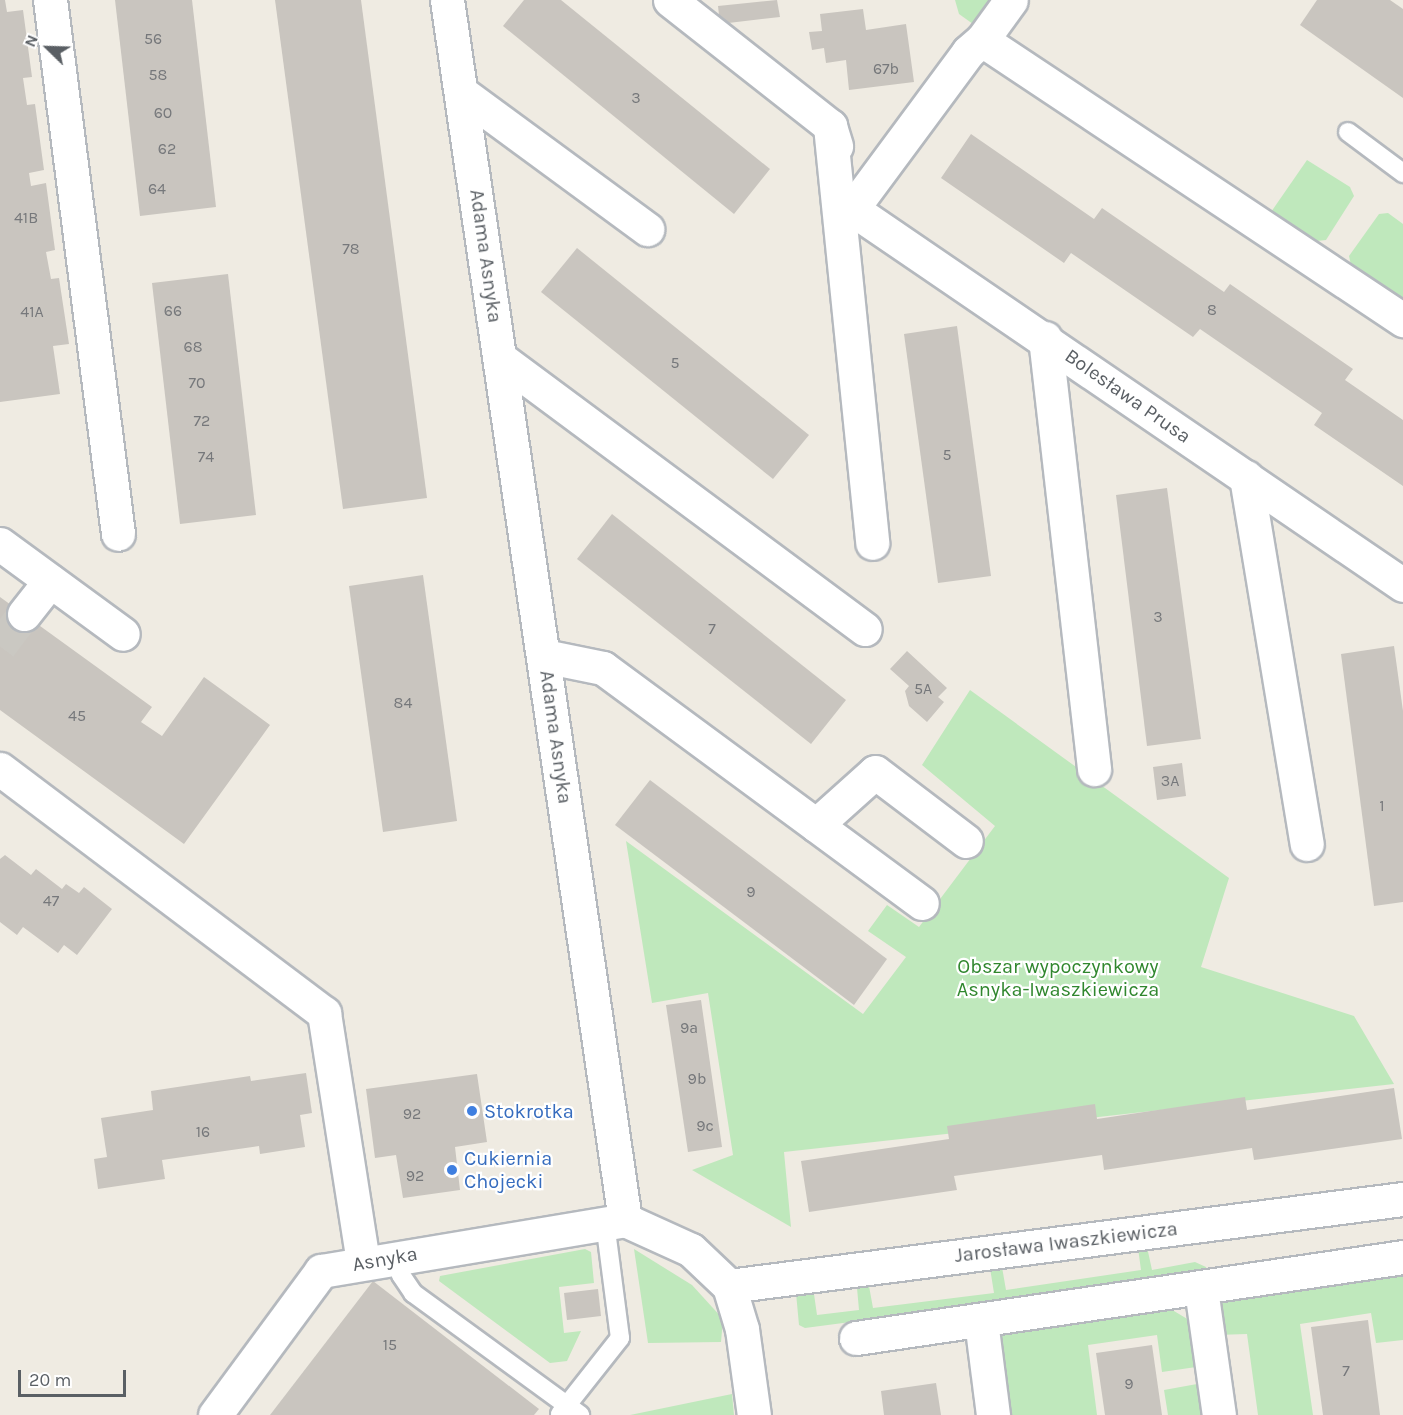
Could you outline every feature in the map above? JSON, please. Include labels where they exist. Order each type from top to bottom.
[{"type":"street","points":[[50,0],[118,534]]},
{"type":"street","name":"Adama Asnyka","points":[[447,0],[544,656],[615,1221]]},
{"type":"street","points":[[670,0],[831,126],[852,209]]},
{"type":"street","points":[[852,209],[968,52],[982,40],[1011,0]]},
{"type":"street","points":[[982,40],[1403,320]]},
{"type":"street","points":[[462,93],[647,229]]},
{"type":"street","points":[[831,126],[872,543]]},
{"type":"street","name":"Bolesława Prusa","points":[[852,209],[1045,338],[1403,585]]},
{"type":"street","points":[[1045,338],[1094,769]]},
{"type":"street","points":[[501,359],[866,629]]},
{"type":"street","points":[[1246,477],[1307,844]]},
{"type":"street","points":[[0,544],[123,634]]},
{"type":"street","points":[[24,614],[50,581]]},
{"type":"street","points":[[544,656],[603,668],[922,903]]},
{"type":"street","points":[[0,769],[324,1013],[363,1262]]},
{"type":"street","points":[[816,825],[875,772],[966,841]]},
{"type":"street","name":"Jarosława Iwaszkiewicza","points":[[729,1286],[1403,1199]]},
{"type":"street","points":[[615,1221],[692,1250],[729,1286],[741,1329],[754,1415]]},
{"type":"street","name":"Asnyka","points":[[215,1415],[321,1272],[363,1262],[615,1221]]},
{"type":"street","points":[[856,1338],[1202,1289],[1403,1257]]},
{"type":"street","points":[[1202,1289],[1219,1415]]},
{"type":"street","points":[[981,1321],[993,1415]]},
{"type":"lane","points":[[1348,132],[1403,173]]},
{"type":"lane","points":[[399,1256],[402,1275],[413,1293],[568,1412],[620,1338],[615,1221]]},
{"type":"green space","points":[[955,0],[1000,0],[987,20],[973,24],[959,14]]},
{"type":"green space","points":[[1307,160],[1350,187],[1354,196],[1326,240],[1308,242],[1269,215]]},
{"type":"green space","points":[[1388,213],[1403,224],[1403,301],[1351,265],[1349,256],[1379,214]]},
{"type":"green space","name":"Obszar wypoczynkowy Asnyka-Iwaszkiewicza","points":[[970,690],[1229,878],[1201,967],[1354,1016],[1394,1084],[784,1152],[791,1227],[692,1170],[733,1155],[708,993],[652,1003],[626,841],[863,1014],[906,957],[868,931],[887,905],[919,927],[995,826],[922,765]]},
{"type":"green space","points":[[1147,1247],[1152,1270],[1195,1262],[1206,1267],[1208,1275],[805,1328],[799,1325],[796,1293],[807,1290],[814,1294],[817,1315],[859,1310],[857,1288],[869,1286],[873,1308],[994,1293],[990,1268],[1002,1267],[1006,1290],[1141,1270],[1138,1248]]},
{"type":"green space","points":[[585,1249],[591,1252],[594,1283],[559,1287],[564,1333],[581,1331],[567,1361],[550,1363],[439,1281],[440,1276]]},
{"type":"green space","points":[[634,1249],[692,1285],[723,1319],[721,1342],[648,1343]]},
{"type":"green space","points":[[1403,1267],[1403,1340],[1376,1343],[1371,1313],[1300,1324],[1313,1415],[1258,1415],[1247,1334],[1216,1335],[1221,1299]]},
{"type":"green space","points":[[1159,1302],[1189,1320],[1196,1367],[1162,1372],[1157,1335],[1088,1345],[1097,1415],[1003,1415],[993,1342],[1001,1327]]},
{"type":"green space","points":[[1197,1384],[1201,1415],[1168,1415],[1164,1390]]},
{"type":"green space","points":[[732,1394],[734,1415],[630,1415]]},
{"type":"building","points":[[0,0],[5,0],[7,12],[23,10],[32,77],[23,78],[27,105],[35,104],[44,170],[29,173],[31,186],[46,183],[55,250],[46,252],[51,279],[59,278],[69,344],[53,346],[60,394],[0,402]]},
{"type":"building","points":[[115,0],[192,0],[216,207],[140,216]]},
{"type":"building","points":[[275,0],[361,0],[427,498],[343,509]]},
{"type":"building","points":[[524,0],[561,0],[770,169],[734,214],[503,26]]},
{"type":"building","points":[[777,0],[780,17],[720,24],[718,6]]},
{"type":"building","points":[[1317,0],[1390,0],[1403,9],[1403,98],[1300,25]]},
{"type":"building","points":[[863,9],[866,30],[906,24],[914,82],[849,90],[846,60],[826,63],[824,48],[812,50],[809,32],[822,31],[820,14]]},
{"type":"building","points":[[971,134],[1094,219],[1102,208],[1224,292],[1230,284],[1353,369],[1345,380],[1403,420],[1403,486],[1314,425],[1322,413],[1200,329],[1193,337],[1071,253],[1064,263],[941,178]]},
{"type":"building","points":[[577,248],[809,435],[773,479],[541,292]]},
{"type":"building","points":[[228,274],[256,515],[180,524],[152,283]]},
{"type":"building","points":[[957,326],[991,576],[938,583],[904,334]]},
{"type":"building","points":[[1167,488],[1201,739],[1147,746],[1116,495]]},
{"type":"building","points":[[612,514],[846,700],[811,744],[577,559]]},
{"type":"building","points":[[423,575],[457,821],[383,832],[349,586]]},
{"type":"building","points":[[0,597],[152,707],[141,722],[162,736],[204,677],[270,725],[184,844],[0,710]]},
{"type":"building","points":[[1394,646],[1403,711],[1403,902],[1374,906],[1341,654]]},
{"type":"building","points":[[907,651],[947,688],[938,697],[944,702],[927,722],[909,706],[905,691],[909,686],[890,669]]},
{"type":"building","points":[[1182,763],[1186,796],[1157,800],[1153,767]]},
{"type":"building","points":[[650,780],[887,959],[854,1005],[615,825]]},
{"type":"building","points":[[5,855],[31,875],[36,869],[62,889],[66,884],[79,893],[84,887],[112,909],[77,955],[64,945],[58,953],[23,927],[17,935],[0,922],[0,859]]},
{"type":"building","points":[[701,1000],[722,1147],[688,1152],[666,1005]]},
{"type":"building","points":[[306,1073],[312,1113],[300,1115],[305,1147],[260,1154],[259,1146],[162,1160],[165,1179],[98,1189],[94,1159],[107,1157],[101,1118],[153,1110],[151,1091],[250,1076],[251,1081]]},
{"type":"building","points":[[477,1074],[487,1142],[455,1147],[460,1190],[403,1198],[396,1155],[375,1158],[366,1089]]},
{"type":"building","points":[[1394,1088],[1402,1139],[1254,1160],[1252,1148],[1104,1170],[1102,1155],[954,1176],[957,1190],[809,1212],[801,1161],[949,1139],[947,1126],[1095,1104],[1097,1119],[1245,1097],[1247,1110]]},
{"type":"building","points":[[373,1281],[539,1409],[534,1415],[270,1415]]},
{"type":"building","points":[[598,1289],[601,1316],[567,1320],[564,1293]]},
{"type":"building","points":[[1368,1320],[1380,1415],[1323,1415],[1311,1327]]},
{"type":"building","points":[[1152,1345],[1162,1415],[1105,1415],[1096,1353]]},
{"type":"building","points":[[936,1383],[941,1415],[884,1415],[881,1391]]},
{"type":"tunnel","points":[[0,646],[24,614]]},
{"type":"place","name":"Stokrotka","points":[[472,1111]]},
{"type":"place","name":"Cukiernia Chojecki","points":[[452,1170]]}]
